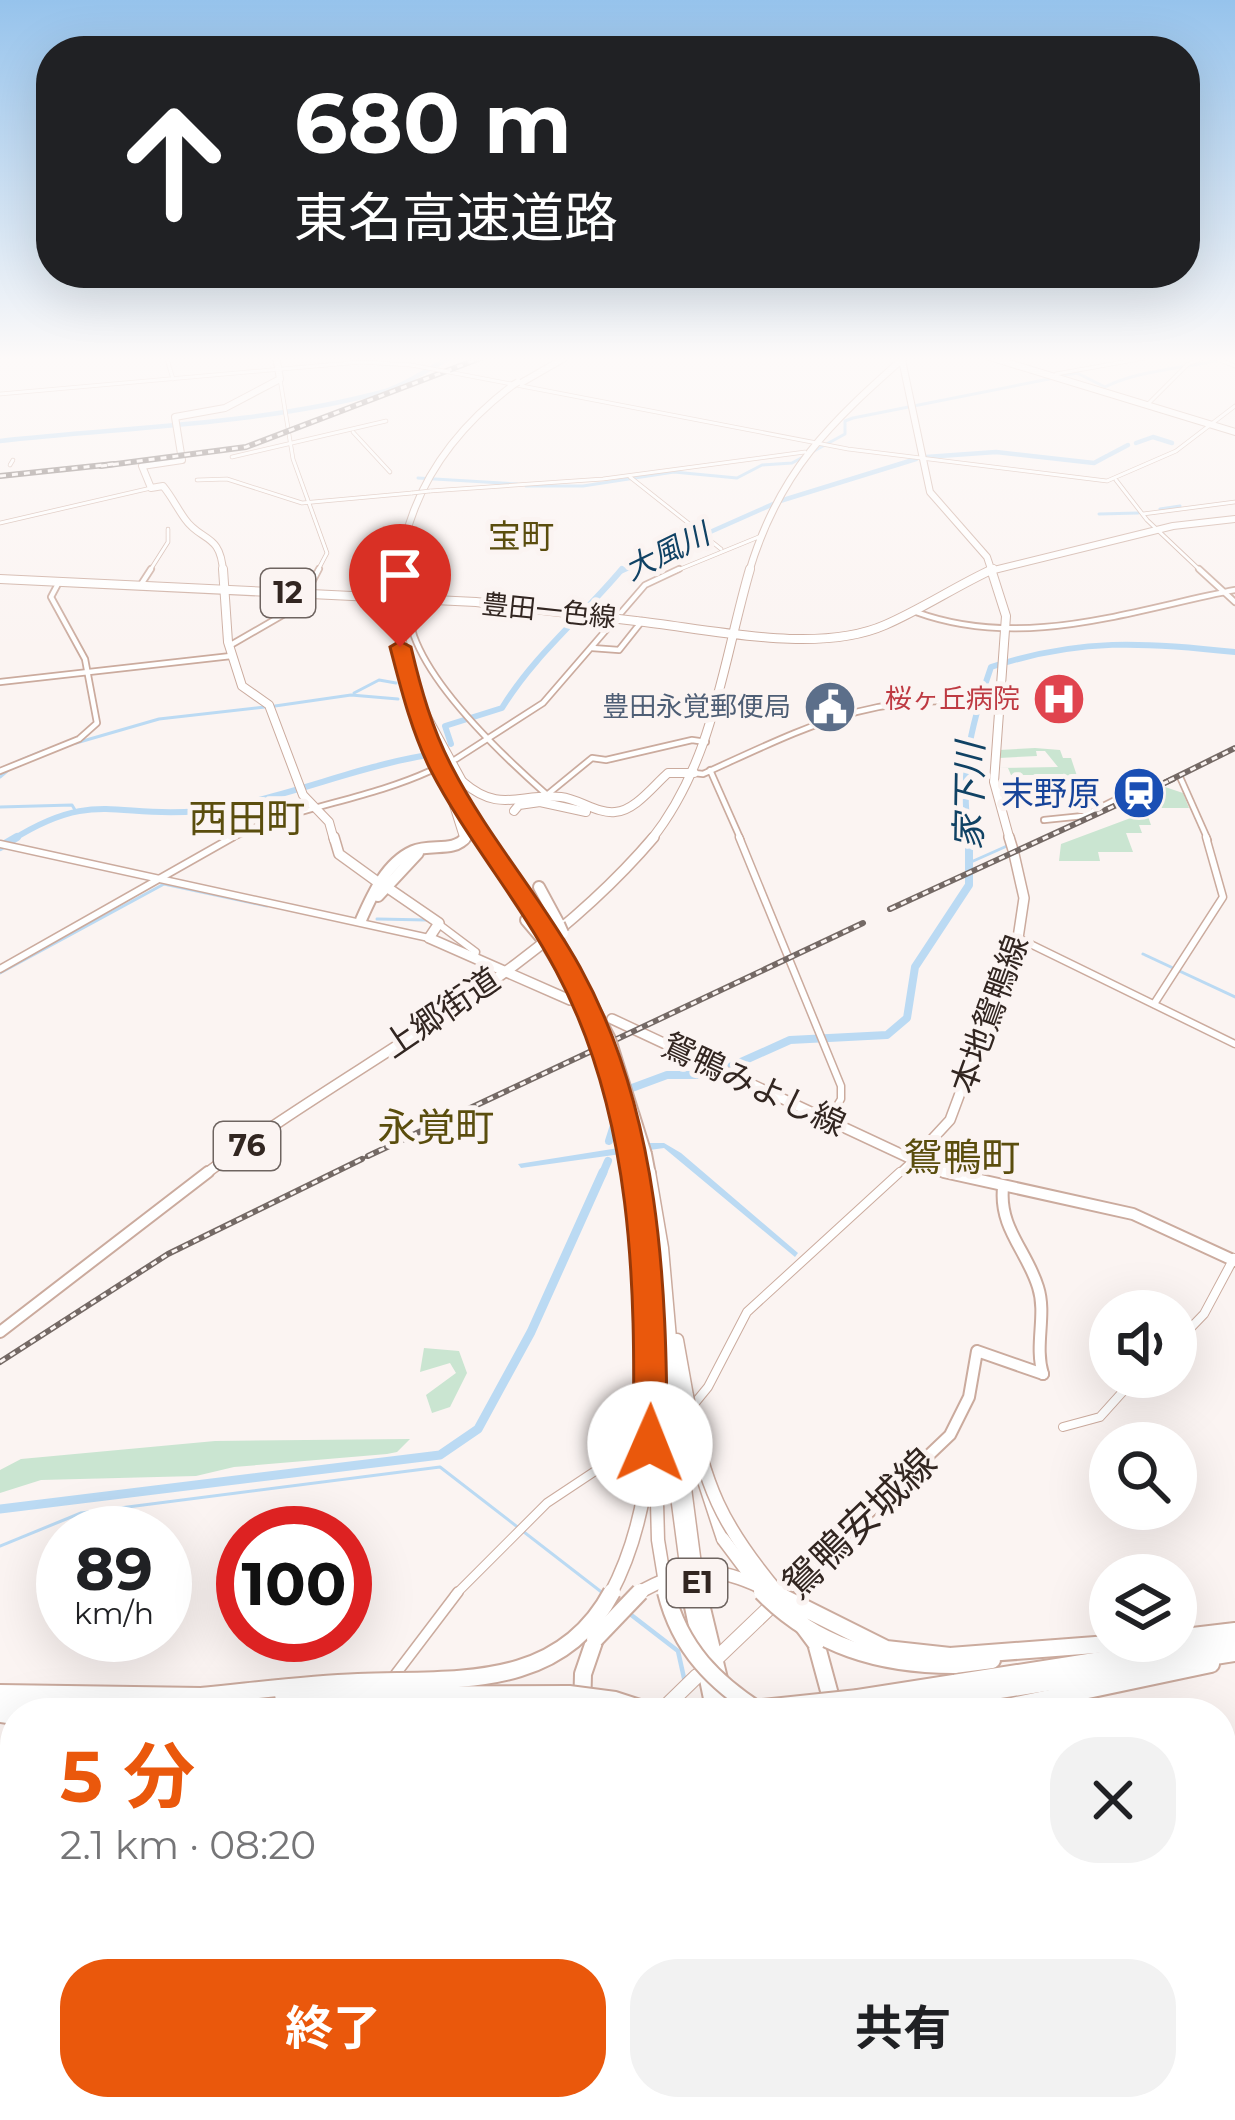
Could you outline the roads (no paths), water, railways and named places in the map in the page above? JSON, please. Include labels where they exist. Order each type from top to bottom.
[{"type":"highway","name":"E1","points":[[445,455],[411,524],[401,599],[404,666],[425,732],[463,807],[553,936],[606,1041],[655,1201],[676,1396],[684,1566],[713,1698]]},
{"type":"highway","name":"E1","points":[[401,599],[405,647],[421,708],[456,784],[582,982],[606,1041],[639,1156],[676,1396]]},
{"type":"highway","points":[[421,708],[474,797]]},
{"type":"highway","points":[[361,920],[396,863],[424,848],[457,847],[466,838],[425,732]]},
{"type":"highway","points":[[463,782],[491,801],[566,797],[610,813],[630,807],[668,773],[694,773]]},
{"type":"highway","points":[[514,811],[522,803],[540,802],[617,815],[634,807],[669,776],[694,773]]},
{"type":"highway","points":[[361,920],[415,856],[437,852]]},
{"type":"highway","points":[[539,887],[553,936]]},
{"type":"highway","points":[[526,920],[553,936]]},
{"type":"highway","points":[[639,1156],[656,1534],[669,1611],[677,1633],[699,1664],[738,1698]]},
{"type":"highway","points":[[241,1698],[352,1682],[479,1680],[536,1665],[565,1647],[588,1626],[611,1594],[642,1515],[649,1471],[651,1347]]},
{"type":"highway","points":[[676,1396],[729,1532],[789,1601],[816,1643],[831,1698]]},
{"type":"highway","name":"E1","points":[[675,1450],[699,1597],[723,1698]]},
{"type":"highway","points":[[698,1451],[716,1523],[740,1569],[780,1612],[832,1644],[871,1658],[918,1666],[1089,1647]]},
{"type":"highway","points":[[582,1698],[583,1674],[595,1639],[627,1600],[649,1584],[699,1571],[754,1581],[847,1632],[898,1652],[950,1656],[1084,1648]]},
{"type":"highway","points":[[1197,1637],[1235,1635]]},
{"type":"highway","points":[[916,1698],[1235,1635]]},
{"type":"highway","points":[[975,1688],[1235,1655]]},
{"type":"highway","points":[[1057,1698],[1235,1655]]},
{"type":"highway","points":[[421,1698],[569,1694],[600,1698]]},
{"type":"main road","points":[[181,455],[182,460],[142,466],[151,488],[163,486],[186,522],[205,531],[219,548],[224,560],[230,651],[242,686],[269,706],[301,788],[329,822],[343,860],[435,920],[429,938],[570,1000]]},
{"type":"main road","name":"上郷街道","points":[[0,1332],[307,1100],[502,971],[614,882],[662,826],[694,773],[707,742],[761,536],[781,489],[803,455]]},
{"type":"main road","name":"本地鴛鴨線","points":[[914,1160],[950,1120],[1018,938],[1024,898],[994,782],[1006,630],[991,569],[975,540],[933,499],[921,455]]},
{"type":"main road","name":"豊田一色線","points":[[0,579],[401,599],[802,638],[844,637],[883,626],[991,569],[1159,531],[1235,520]]},
{"type":"main road","name":"鴛鴨みよし線","points":[[612,1019],[914,1160],[1004,1188],[1133,1214],[1234,1259]]},
{"type":"main road","name":"鴛鴨安城線","points":[[718,1658],[950,1435],[969,1397],[977,1351],[1041,1368],[1038,1288],[999,1214],[1004,1188]]},
{"type":"main road","points":[[673,1698],[697,1676]]},
{"type":"street","points":[[232,458],[247,455]]},
{"type":"street","points":[[0,682],[230,651],[293,611],[308,594],[328,546],[293,455]]},
{"type":"street","points":[[375,455],[390,472]]},
{"type":"street","points":[[197,480],[227,479],[288,501],[308,503],[628,476],[783,455]]},
{"type":"street","points":[[898,455],[1116,480],[1162,455]]},
{"type":"street","points":[[628,476],[722,549]]},
{"type":"street","points":[[1116,480],[1159,531],[1235,602]]},
{"type":"street","points":[[0,523],[151,488]]},
{"type":"street","points":[[1143,514],[1235,502]]},
{"type":"street","points":[[140,586],[168,542],[168,529]]},
{"type":"street","points":[[456,759],[543,703],[645,585],[761,536]]},
{"type":"street","points":[[0,771],[29,751],[80,739],[97,723],[87,671],[51,597],[59,582]]},
{"type":"street","points":[[912,610],[951,626],[1006,630],[1078,623],[1235,590]]},
{"type":"street","points":[[401,599],[413,635],[452,698],[488,742],[546,794]]},
{"type":"street","points":[[592,648],[619,650],[639,621]]},
{"type":"street","points":[[694,773],[797,729],[908,700],[940,698],[1001,705]]},
{"type":"street","points":[[503,799],[546,794],[592,758],[606,760],[692,740],[707,742]]},
{"type":"street","points":[[710,770],[842,1094],[829,1119]]},
{"type":"street","points":[[0,969],[249,830],[314,807],[388,790],[430,771]]},
{"type":"street","points":[[1154,1004],[1223,897],[1214,852],[1180,777]]},
{"type":"street","points":[[1044,820],[1083,816],[1137,789]]},
{"type":"street","points":[[0,844],[429,938]]},
{"type":"street","points":[[435,920],[476,952],[474,958]]},
{"type":"street","points":[[1018,938],[1235,1043]]},
{"type":"street","points":[[380,1698],[430,1627],[490,1556],[574,1482],[696,1405],[734,1327],[914,1160]]},
{"type":"street","points":[[1197,1320],[1234,1259]]},
{"type":"street","points":[[1063,1427],[1100,1417],[1117,1398]]},
{"type":"water","points":[[664,1143],[681,1153],[798,1253],[795,1257],[664,1148],[521,1168],[518,1164]]},
{"type":"waterway","points":[[526,486],[583,486],[674,472],[737,478],[762,465],[792,463],[807,455]]},
{"type":"waterway","name":"大風川","points":[[926,457],[955,455]]},
{"type":"waterway","name":"大風川","points":[[1022,455],[1094,463],[1107,456]]},
{"type":"waterway","name":"大風川","points":[[620,572],[780,501],[916,459]]},
{"type":"waterway","points":[[418,478],[517,484]]},
{"type":"waterway","points":[[1160,509],[1180,506]]},
{"type":"waterway","points":[[1099,514],[1138,513]]},
{"type":"waterway","name":"大風川","points":[[451,744],[445,726],[502,708],[544,653],[622,569]]},
{"type":"waterway","name":"家下川","points":[[969,840],[968,752],[991,667],[1054,651],[1112,645],[1235,652]]},
{"type":"waterway","points":[[354,693],[379,680],[396,683]]},
{"type":"waterway","points":[[275,706],[351,695],[398,699]]},
{"type":"waterway","points":[[76,743],[159,719],[265,707]]},
{"type":"waterway","points":[[19,761],[43,751]]},
{"type":"waterway","points":[[12,840],[40,824],[86,810],[170,812],[227,807],[422,756]]},
{"type":"waterway","points":[[0,777],[12,767]]},
{"type":"waterway","points":[[0,807],[72,805],[75,810]]},
{"type":"waterway","points":[[0,847],[17,837]]},
{"type":"waterway","name":"家下川","points":[[609,1141],[617,1116],[609,1103],[613,1095],[667,1075],[712,1075],[790,1040],[887,1035],[907,1018],[915,967],[969,885],[969,840]]},
{"type":"waterway","points":[[971,862],[1007,846]]},
{"type":"waterway","points":[[0,973],[164,884],[267,906]]},
{"type":"waterway","points":[[377,919],[427,920]]},
{"type":"waterway","points":[[1143,954],[1235,997]]},
{"type":"waterway","name":"家下川","points":[[602,1175],[608,1161]]},
{"type":"waterway","name":"家下川","points":[[0,1509],[440,1455],[478,1429],[531,1332],[603,1172]]},
{"type":"waterway","points":[[0,1546],[81,1513],[440,1467],[604,1594]]},
{"type":"waterway","points":[[630,1614],[678,1651],[684,1678]]},
{"type":"tram line","points":[[362,1159],[368,1156]]},
{"type":"railway","points":[[101,466],[185,455]]},
{"type":"railway","points":[[0,476],[114,464]]},
{"type":"railway","points":[[1161,784],[1235,748]]},
{"type":"railway","points":[[1161,784],[1173,779]]},
{"type":"railway","points":[[890,909],[1161,784]]},
{"type":"railway","points":[[615,1040],[863,923]]},
{"type":"railway","points":[[368,1156],[598,1048]]},
{"type":"railway","points":[[0,1362],[168,1254],[362,1159]]},
{"type":"place","name":"桜ヶ丘病院","points":[[1059,699]]},
{"type":"place","name":"豊田永覚郵便局","points":[[830,707]]},
{"type":"place","name":"末野原","points":[[1139,793]]},
{"type":"district","name":"宝町","points":[[521,536]]},
{"type":"district","name":"西田町","points":[[247,818]]},
{"type":"district","name":"永覚町","points":[[436,1127]]},
{"type":"district","name":"鴛鴨町","points":[[962,1157]]}]
